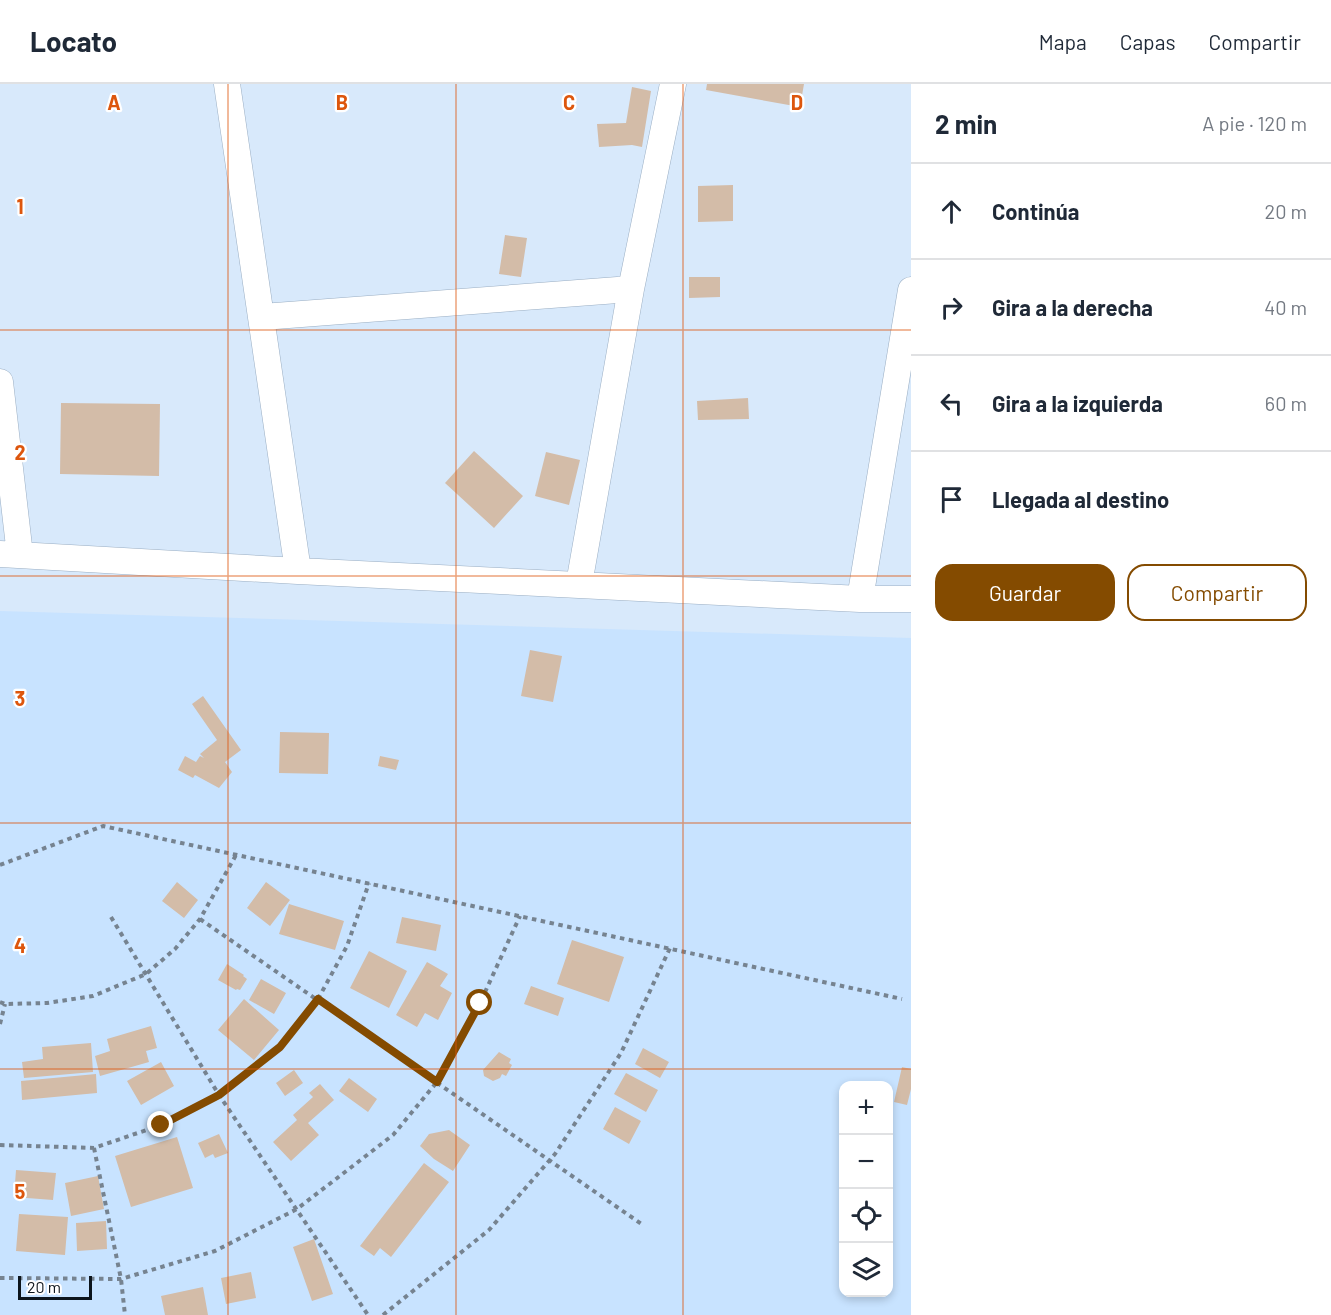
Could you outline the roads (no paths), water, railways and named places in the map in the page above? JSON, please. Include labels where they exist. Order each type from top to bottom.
[{"type":"street","points":[[227,84],[298,571]]},
{"type":"street","points":[[579,584],[631,289],[673,84]]},
{"type":"street","points":[[262,317],[631,289]]},
{"type":"street","points":[[860,599],[911,290]]},
{"type":"street","points":[[0,382],[10,554],[298,571],[860,599],[911,599]]}]
